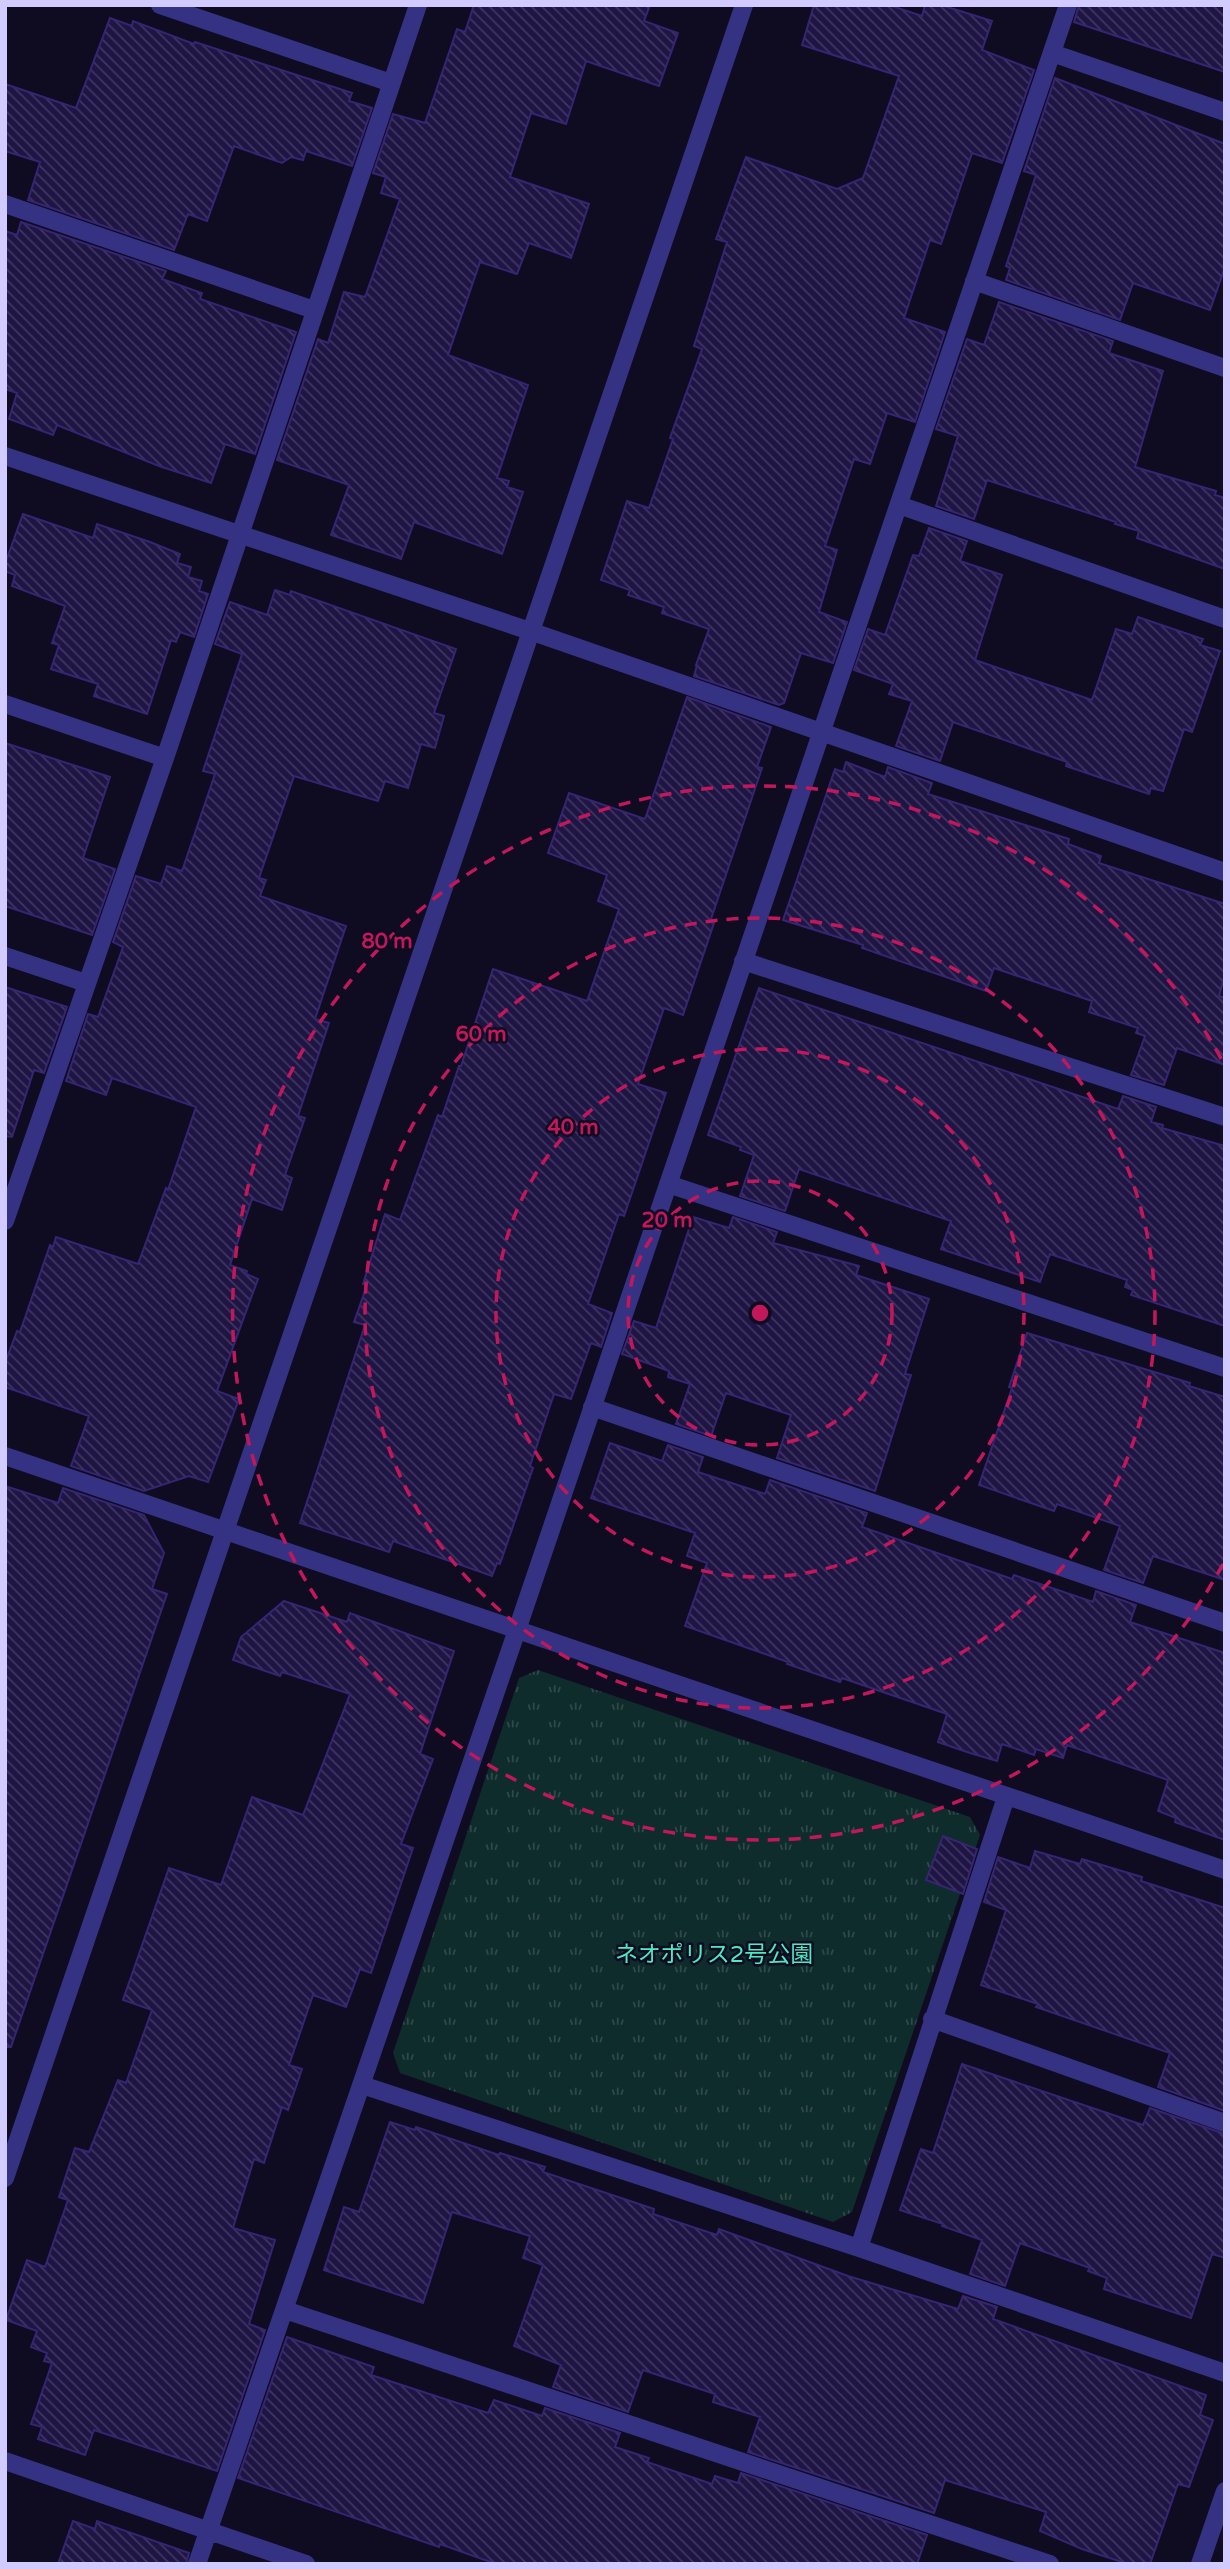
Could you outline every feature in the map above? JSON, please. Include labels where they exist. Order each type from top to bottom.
[{"type":"street","points":[[160,5],[391,83]]},
{"type":"street","points":[[5,1221],[8,1200],[165,758],[418,5]]},
{"type":"street","points":[[5,2178],[744,5]]},
{"type":"street","points":[[197,2564],[1068,5]]},
{"type":"street","points":[[1052,53],[1225,112]]},
{"type":"street","points":[[5,204],[314,310]]},
{"type":"street","points":[[974,281],[1225,368]]},
{"type":"street","points":[[5,456],[530,631],[1225,872]]},
{"type":"street","points":[[899,505],[1225,619]]},
{"type":"street","points":[[5,704],[165,758]]},
{"type":"street","points":[[5,956],[86,983]]},
{"type":"street","points":[[743,961],[1225,1118]]},
{"type":"street","points":[[668,1184],[1225,1368]]},
{"type":"street","points":[[592,1407],[1225,1623]]},
{"type":"street","points":[[5,1457],[1225,1870]]},
{"type":"street","points":[[859,2248],[1006,1797]]},
{"type":"street","points":[[932,2019],[1225,2123]]},
{"type":"street","points":[[362,2085],[859,2248],[1225,2373]]},
{"type":"street","points":[[285,2310],[1050,2564]]},
{"type":"street","points":[[5,2461],[306,2564]]},
{"type":"street","points":[[1200,2564],[1225,2491]]},
{"type":"green space","name":"ネオポリス2号公園","points":[[538,1670],[970,1817],[980,1835],[852,2212],[833,2222],[400,2073],[393,2053],[519,1678]]},
{"type":"building","points":[[474,5],[650,5],[644,21],[678,33],[659,86],[586,61],[566,124],[531,113],[510,177],[589,204],[571,258],[529,243],[517,274],[480,262],[448,355],[528,385],[497,478],[509,481],[507,487],[523,492],[502,554],[414,522],[401,559],[331,535],[349,485],[277,460],[318,339],[328,343],[344,292],[365,297],[400,199],[381,193],[386,177],[373,173],[393,114],[425,123],[457,29],[465,32]]},
{"type":"building","points":[[814,5],[889,5],[922,16],[925,5],[941,5],[992,21],[982,50],[1034,70],[1002,163],[972,153],[941,244],[930,240],[904,318],[945,332],[915,422],[887,413],[870,464],[854,459],[825,546],[837,550],[819,612],[847,622],[833,663],[801,653],[784,703],[779,705],[694,676],[709,629],[662,613],[664,607],[628,595],[630,590],[601,580],[627,501],[649,508],[673,439],[670,438],[702,349],[694,346],[727,242],[716,239],[746,157],[837,189],[863,178],[899,76],[802,45]]},
{"type":"building","points":[[1079,5],[1225,5],[1225,72],[1074,22]]},
{"type":"building","points":[[110,18],[132,26],[133,21],[194,44],[195,42],[352,93],[349,101],[372,108],[352,166],[306,151],[303,160],[291,157],[282,163],[234,146],[207,221],[188,214],[174,250],[28,200],[40,162],[5,151],[5,84],[76,108]]},
{"type":"building","points":[[1055,78],[1225,144],[1225,267],[1210,310],[1133,283],[1120,320],[1006,280],[1010,268],[1006,266],[1036,175],[1024,171]]},
{"type":"building","points":[[21,222],[166,271],[162,279],[202,293],[200,299],[296,332],[255,454],[225,444],[211,483],[159,466],[57,425],[53,435],[9,419],[17,393],[5,389],[5,231],[17,235]]},
{"type":"building","points":[[999,302],[1113,341],[1109,353],[1163,371],[1135,467],[1216,491],[1215,495],[1225,498],[1225,569],[1137,538],[1139,531],[1115,524],[1116,522],[987,480],[974,519],[936,506],[958,436],[936,429],[967,339],[984,345]]},
{"type":"building","points":[[23,514],[93,538],[97,524],[150,542],[180,554],[177,563],[191,567],[188,577],[202,581],[199,591],[208,594],[194,637],[180,632],[176,642],[171,640],[147,714],[94,696],[98,684],[51,669],[59,645],[52,643],[65,606],[12,586],[15,575],[5,571],[5,564]]},
{"type":"building","points":[[929,528],[967,541],[960,561],[1002,575],[975,660],[1092,700],[1116,629],[1132,634],[1138,617],[1203,639],[1200,645],[1220,651],[1192,732],[1184,729],[1163,791],[1151,788],[1149,794],[1066,766],[1067,762],[953,722],[940,761],[896,746],[912,701],[889,694],[893,684],[854,670],[868,629],[885,635],[913,555],[919,556]]},
{"type":"building","points":[[275,590],[290,595],[291,591],[456,649],[434,713],[444,716],[435,748],[421,744],[408,788],[385,781],[378,801],[294,776],[259,878],[266,880],[260,896],[346,926],[315,1019],[329,1023],[298,1116],[305,1118],[285,1175],[292,1178],[282,1210],[252,1199],[230,1265],[247,1271],[246,1274],[258,1279],[217,1391],[239,1399],[208,1482],[189,1476],[144,1491],[71,1466],[89,1416],[5,1387],[5,1363],[17,1331],[20,1332],[50,1245],[53,1247],[56,1237],[138,1264],[166,1188],[168,1190],[196,1107],[112,1078],[106,1095],[66,1081],[88,1014],[98,1017],[123,947],[113,942],[136,876],[161,884],[167,866],[182,871],[215,774],[203,771],[242,654],[215,644],[230,602],[267,615]]},
{"type":"building","points":[[687,697],[771,727],[757,767],[762,768],[710,922],[714,923],[683,1015],[664,1008],[638,1084],[666,1093],[624,1216],[619,1214],[588,1304],[612,1313],[601,1347],[591,1343],[571,1399],[554,1394],[530,1466],[533,1468],[500,1564],[497,1563],[492,1576],[393,1541],[389,1552],[300,1523],[365,1325],[354,1322],[367,1285],[363,1284],[385,1214],[400,1220],[438,1115],[442,1117],[461,1066],[493,969],[587,1001],[619,909],[598,901],[607,875],[548,853],[569,793],[645,819]]},
{"type":"building","points":[[5,743],[110,777],[83,858],[115,869],[92,935],[5,906]]},
{"type":"building","points":[[846,762],[885,777],[888,767],[932,783],[928,794],[1069,839],[1068,844],[1101,856],[1099,863],[1225,904],[1225,974],[1219,996],[1225,998],[1225,1065],[1177,1048],[1164,1085],[1131,1075],[1145,1036],[1136,1033],[1138,1028],[1089,1012],[1092,1001],[994,968],[986,991],[862,948],[863,945],[783,920],[835,769],[843,772]]},
{"type":"building","points":[[5,987],[67,1007],[44,1073],[34,1070],[12,1137],[5,1136]]},
{"type":"building","points":[[759,988],[1118,1109],[1123,1096],[1156,1107],[1151,1122],[1163,1125],[1162,1128],[1225,1146],[1225,1326],[1131,1295],[1133,1290],[1125,1287],[1127,1280],[1050,1254],[1040,1282],[941,1249],[951,1221],[799,1169],[785,1211],[740,1196],[754,1155],[740,1150],[741,1147],[708,1135]]},
{"type":"building","points":[[693,1217],[729,1228],[733,1217],[777,1232],[773,1243],[859,1266],[856,1275],[929,1299],[905,1374],[911,1375],[875,1491],[777,1458],[791,1415],[726,1393],[711,1436],[676,1424],[690,1384],[668,1377],[669,1371],[622,1354],[634,1321],[656,1328]]},
{"type":"building","points":[[1027,1333],[1190,1383],[1189,1386],[1225,1397],[1225,1580],[1153,1556],[1143,1583],[1104,1570],[1120,1526],[1057,1504],[1054,1511],[979,1485],[1012,1388],[1009,1387]]},
{"type":"building","points":[[610,1443],[662,1461],[668,1445],[703,1457],[698,1472],[765,1494],[770,1480],[867,1513],[862,1527],[1012,1579],[1014,1575],[1093,1602],[1096,1591],[1136,1605],[1130,1622],[1225,1653],[1225,1840],[1175,1822],[1176,1818],[1158,1811],[1168,1780],[1067,1745],[1063,1758],[1036,1749],[1034,1755],[1002,1744],[997,1761],[970,1753],[938,1742],[947,1714],[842,1678],[840,1682],[685,1626],[707,1563],[687,1556],[695,1533],[591,1498]]},
{"type":"building","points":[[5,1486],[58,1503],[63,1488],[144,1515],[164,1553],[152,1589],[167,1594],[11,2047],[5,2047]]},
{"type":"building","points":[[284,1601],[347,1622],[350,1613],[454,1651],[420,1754],[433,1759],[401,1844],[413,1848],[371,1973],[360,1969],[346,2007],[313,1995],[289,2065],[302,2069],[288,2110],[282,2107],[264,2163],[254,2159],[233,2228],[275,2240],[249,2324],[265,2330],[217,2471],[94,2430],[85,2455],[38,2439],[42,2427],[31,2424],[52,2363],[44,2361],[47,2353],[31,2347],[37,2331],[6,2320],[27,2260],[45,2267],[68,2200],[59,2197],[75,2148],[89,2152],[118,2080],[126,2083],[152,2010],[123,2000],[169,1868],[221,1885],[252,1797],[303,1815],[350,1694],[282,1672],[280,1676],[233,1660],[241,1637]]},
{"type":"building","points":[[943,1836],[977,1849],[963,1894],[926,1880]]},
{"type":"building","points":[[1035,1851],[1080,1864],[1082,1859],[1142,1877],[1141,1881],[1225,1908],[1225,2111],[1158,2087],[1170,2053],[981,1985],[1006,1910],[984,1902],[998,1857],[1030,1868]]},
{"type":"building","points":[[962,2064],[1143,2125],[1150,2108],[1225,2134],[1225,2258],[1212,2254],[1191,2318],[1104,2289],[1107,2278],[1088,2271],[1090,2268],[1020,2243],[1005,2286],[970,2274],[982,2240],[900,2210],[921,2149],[933,2153]]},
{"type":"building","points":[[390,2122],[415,2130],[416,2127],[499,2155],[500,2153],[545,2167],[543,2172],[654,2209],[653,2214],[717,2235],[719,2229],[848,2276],[958,2309],[963,2296],[997,2307],[993,2319],[1206,2395],[1200,2415],[1213,2420],[1189,2487],[1178,2484],[1150,2564],[1128,2564],[1082,2549],[1040,2531],[1046,2512],[945,2480],[934,2513],[748,2452],[760,2417],[713,2402],[715,2394],[643,2370],[628,2412],[553,2387],[561,2365],[514,2346],[543,2265],[523,2258],[530,2236],[452,2212],[423,2303],[324,2270],[344,2207],[359,2212]]},
{"type":"building","points":[[287,2337],[374,2367],[371,2375],[488,2413],[494,2400],[542,2416],[545,2408],[620,2433],[615,2447],[649,2458],[647,2462],[712,2484],[715,2476],[738,2483],[741,2473],[927,2535],[917,2564],[496,2564],[440,2544],[439,2547],[238,2478]]},
{"type":"building","points":[[73,2521],[95,2529],[97,2521],[189,2553],[186,2564],[58,2564]]}]
